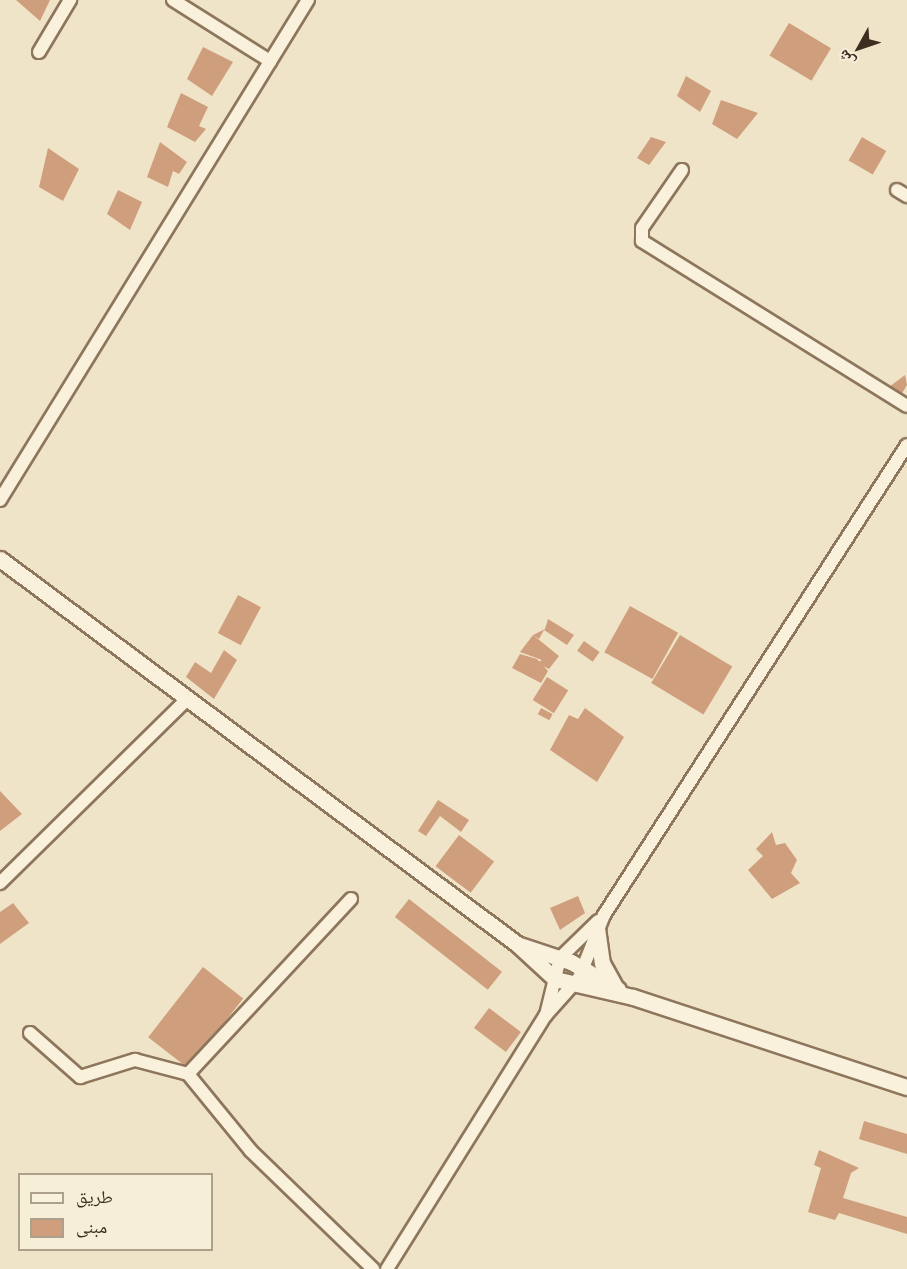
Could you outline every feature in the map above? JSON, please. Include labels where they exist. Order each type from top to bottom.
[{"type":"street","points":[[39,52],[70,0]]},
{"type":"street","points":[[173,0],[270,60]]},
{"type":"street","points":[[0,500],[308,0]]},
{"type":"street","points":[[682,170],[642,228],[642,241],[907,406]]},
{"type":"street","points":[[387,1269],[545,1016],[574,984],[583,969],[600,922],[907,445]]},
{"type":"street","points":[[0,559],[186,700],[517,944],[555,979],[633,997],[907,1087]]},
{"type":"street","points":[[0,882],[186,700]]},
{"type":"street","points":[[188,1074],[351,899]]},
{"type":"street","points":[[545,1016],[560,958],[600,922]]},
{"type":"street","points":[[600,922],[606,974],[618,989]]},
{"type":"street","points":[[517,944],[560,958],[633,997]]},
{"type":"street","points":[[30,1033],[80,1077],[135,1060],[188,1074],[251,1151],[373,1269]]},
{"type":"building","points":[[16,0],[50,0],[40,21]]},
{"type":"building","points":[[789,23],[831,48],[811,81],[769,56]]},
{"type":"building","points":[[203,47],[233,62],[212,96],[187,79]]},
{"type":"building","points":[[686,76],[711,91],[700,112],[677,96]]},
{"type":"building","points":[[181,93],[208,107],[199,126],[206,129],[195,142],[167,127]]},
{"type":"building","points":[[721,100],[758,113],[737,139],[712,124]]},
{"type":"building","points":[[651,137],[666,142],[649,165],[637,158]]},
{"type":"building","points":[[862,137],[886,151],[873,174],[848,160]]},
{"type":"building","points":[[160,142],[187,162],[179,174],[173,171],[168,187],[147,177]]},
{"type":"building","points":[[48,148],[79,169],[63,201],[39,187]]},
{"type":"building","points":[[118,190],[142,202],[130,230],[107,214]]},
{"type":"building","points":[[905,375],[907,385],[901,395],[889,387]]},
{"type":"building","points":[[238,595],[261,607],[241,645],[218,633]]},
{"type":"building","points":[[630,606],[678,633],[652,679],[604,652]]},
{"type":"building","points":[[548,619],[574,635],[567,645],[544,630],[539,639],[533,635],[545,629]]},
{"type":"building","points":[[533,635],[559,656],[549,669],[537,663],[542,660],[520,652]]},
{"type":"building","points":[[680,635],[732,666],[703,714],[651,683]]},
{"type":"building","points":[[584,641],[600,652],[593,662],[577,651]]},
{"type":"building","points":[[224,650],[237,660],[214,699],[186,677],[195,662],[211,673]]},
{"type":"building","points":[[520,654],[537,659],[548,671],[541,683],[512,668]]},
{"type":"building","points":[[547,677],[568,690],[554,713],[533,700]]},
{"type":"building","points":[[541,708],[553,714],[549,720],[538,714]]},
{"type":"building","points":[[585,708],[624,737],[597,782],[550,750],[569,715],[578,719]]},
{"type":"building","points":[[0,791],[22,814],[0,831]]},
{"type":"building","points":[[438,800],[469,820],[461,832],[440,816],[426,836],[418,831]]},
{"type":"building","points":[[772,832],[776,845],[785,843],[797,860],[791,873],[800,883],[772,899],[748,870],[763,856],[756,849]]},
{"type":"building","points":[[459,835],[494,861],[471,893],[436,866]]},
{"type":"building","points":[[578,896],[585,913],[560,930],[550,908]]},
{"type":"building","points":[[409,899],[502,972],[488,990],[395,917]]},
{"type":"building","points":[[13,903],[29,923],[0,944],[0,912]]},
{"type":"building","points":[[203,967],[243,998],[188,1069],[148,1037]]},
{"type":"building","points":[[489,1008],[521,1032],[506,1052],[474,1028]]},
{"type":"building","points":[[864,1121],[907,1134],[907,1154],[859,1139]]},
{"type":"building","points":[[819,1150],[859,1168],[851,1173],[843,1198],[907,1217],[907,1234],[839,1213],[835,1220],[808,1212],[821,1168],[814,1165]]}]
